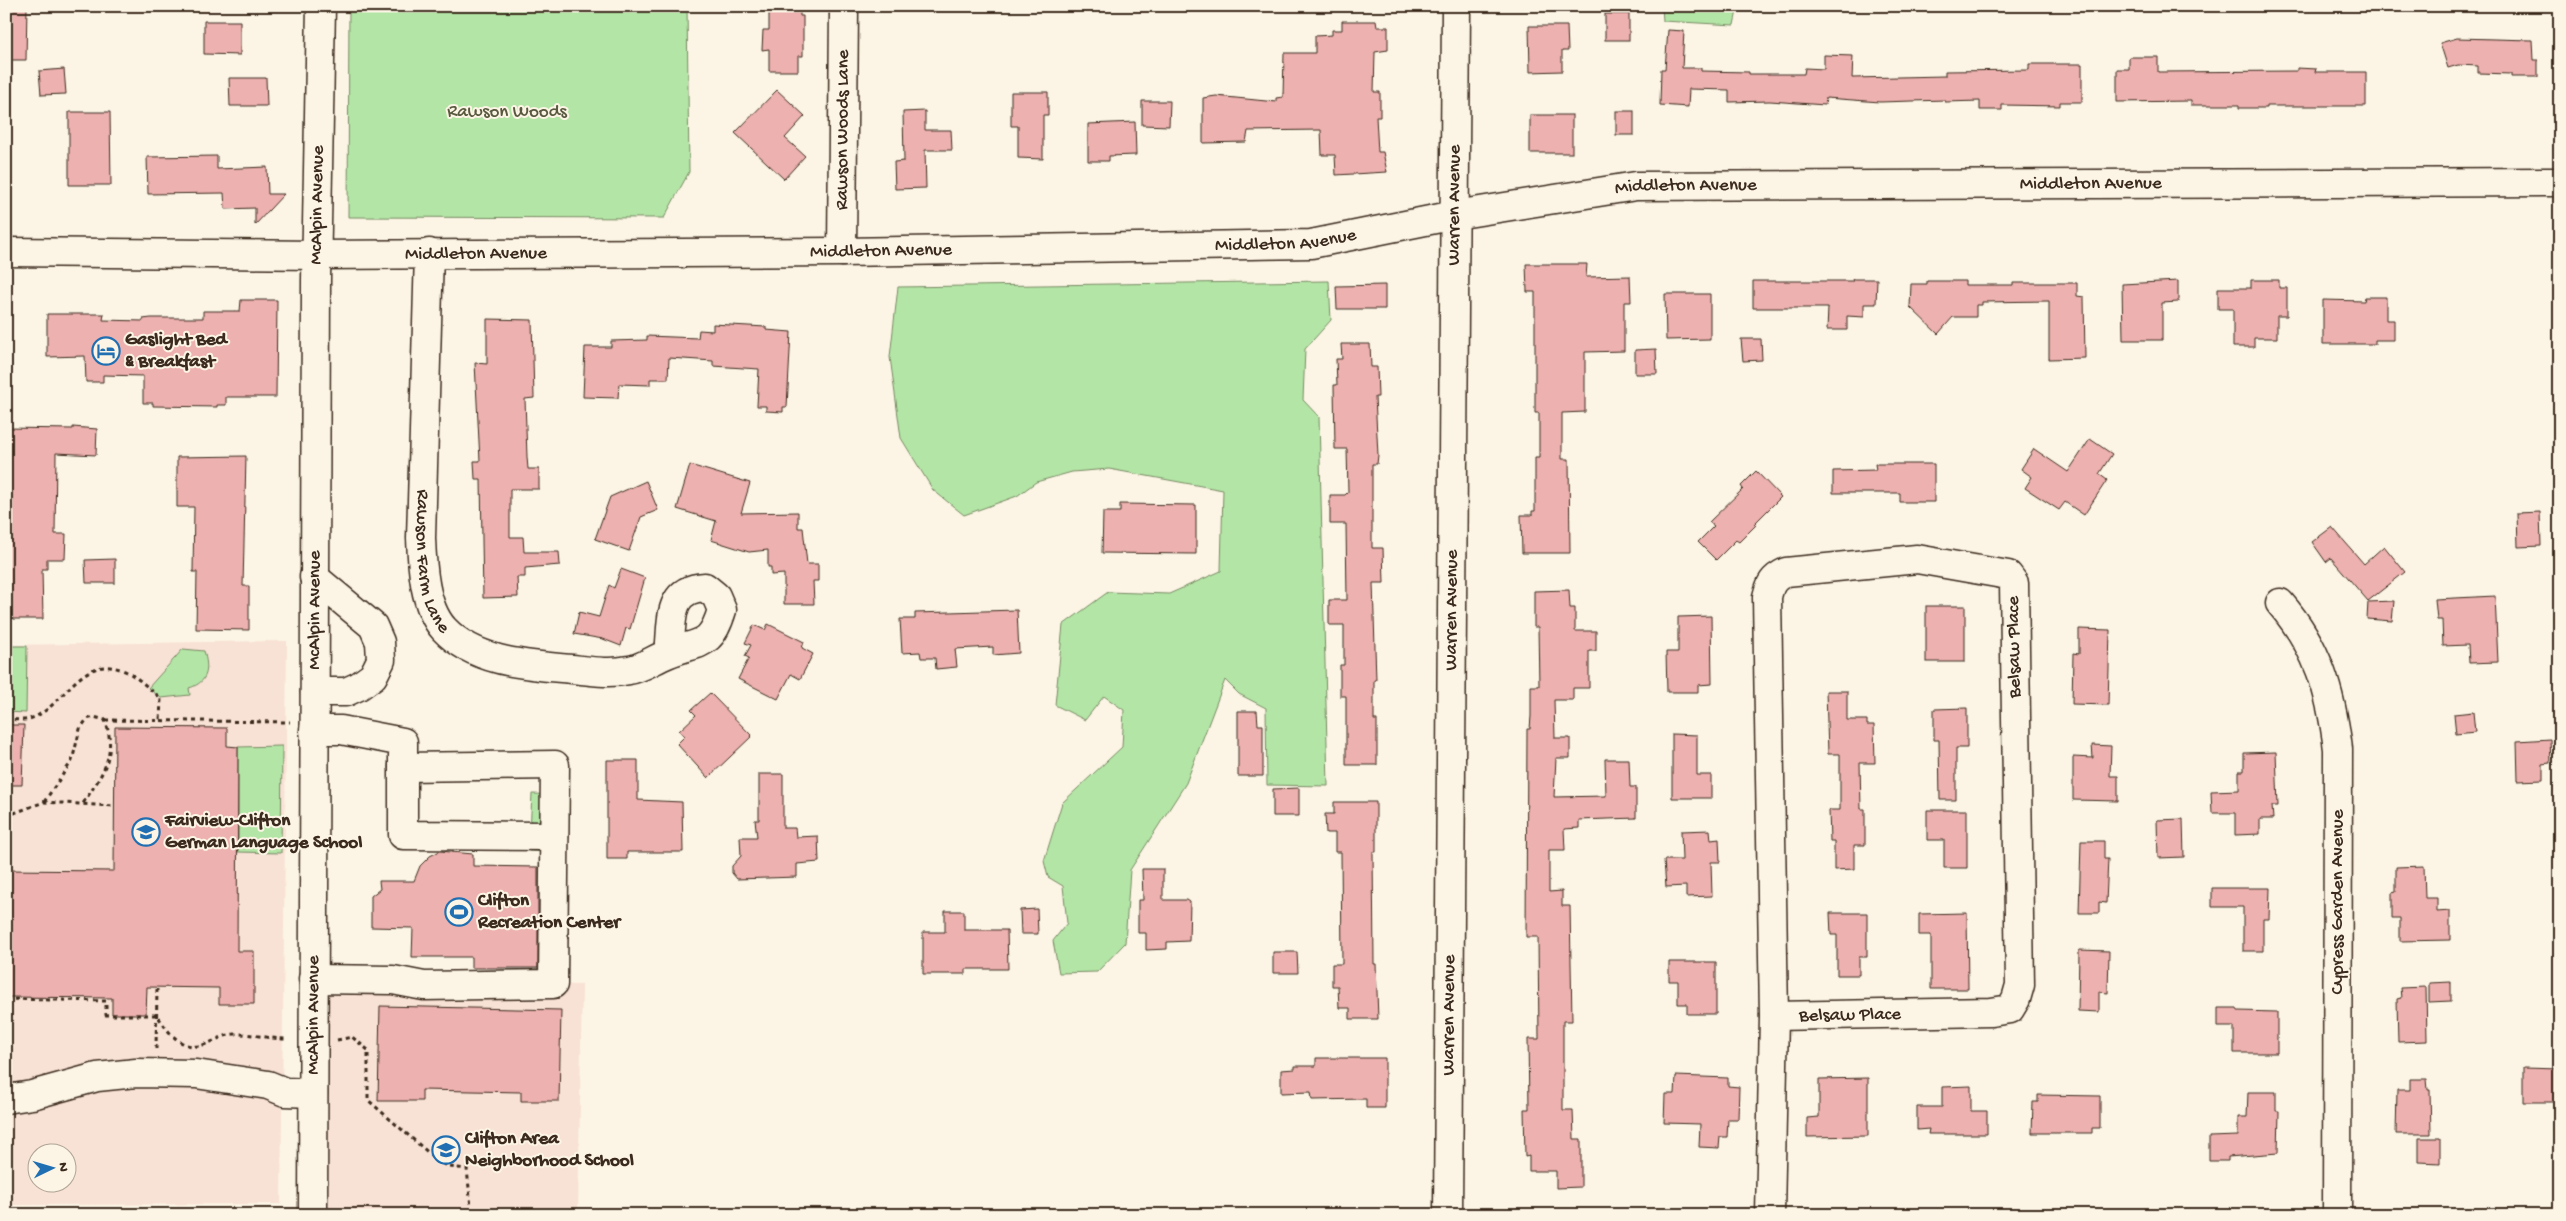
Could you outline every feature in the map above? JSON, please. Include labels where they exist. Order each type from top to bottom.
[{"type":"street","name":"McAlpin Avenue","points":[[313,1215],[313,980],[302,726],[315,692],[316,255],[321,6]]},
{"type":"street","name":"Rawson Woods Lane","points":[[842,252],[844,6]]},
{"type":"street","name":"Warren Avenue","points":[[1448,1215],[1456,6]]},
{"type":"street","name":"Middleton Avenue","points":[[6,252],[316,255],[842,252],[1311,244],[1455,215],[1636,186],[2560,182]]},
{"type":"street","name":"Rawson Farm Lane","points":[[429,254],[421,538],[423,573],[430,601],[443,628],[470,648],[497,658],[523,664],[602,672],[627,671],[639,668],[669,653]]},
{"type":"street","name":"Belsaw Place","points":[[1770,1215],[1774,1016],[1767,596],[1770,583],[1776,576],[1786,572],[1917,559],[2008,575],[2014,582],[2020,985],[2016,999],[2010,1009],[1991,1012],[1774,1016]]},
{"type":"street","points":[[314,577],[373,626],[380,642],[381,660],[373,676],[359,686],[346,692],[315,692]]},
{"type":"street","name":"Cypress Garden Avenue","points":[[2280,603],[2304,632],[2316,655],[2333,708],[2338,749],[2337,1215]]},
{"type":"street","points":[[302,726],[340,730],[403,742],[403,835],[554,836]]},
{"type":"street","points":[[313,980],[393,980],[424,986],[553,984],[555,766],[403,767]]},
{"type":"street","points":[[6,1099],[32,1095],[98,1077],[136,1073],[196,1074],[268,1086],[285,1092],[313,1093]]},
{"type":"path","points":[[6,719],[29,719],[48,709],[76,679],[90,671],[110,667],[127,672],[161,698],[160,721]]},
{"type":"path","points":[[44,802],[72,761],[80,729],[87,719],[94,717],[105,720],[302,726]]},
{"type":"path","points":[[82,805],[105,770],[111,747],[110,732],[105,720]]},
{"type":"path","points":[[6,816],[44,802],[114,806]]},
{"type":"path","points":[[156,1038],[157,988]]},
{"type":"path","points":[[6,999],[106,1000],[106,1015],[157,1015]]},
{"type":"path","points":[[157,1015],[178,1042],[192,1046],[205,1045],[222,1036],[238,1034],[286,1040]]},
{"type":"path","points":[[337,1040],[352,1037],[368,1050],[368,1100],[439,1162],[450,1167],[467,1169],[471,1207]]},
{"type":"shaded area","name":"Fairview-Clifton German Language School","points":[[287,641],[281,1204],[6,1205],[6,645]]},
{"type":"shaded area","name":"Clifton Area Neighborhood School","points":[[313,979],[582,985],[578,1215],[313,1215]]},
{"type":"green space","name":"Rawson Woods","points":[[349,6],[687,6],[689,172],[664,218],[348,217]]},
{"type":"green space","points":[[1662,6],[1738,6],[1734,25],[1663,21]]},
{"type":"green space","points":[[1329,281],[1331,320],[1305,349],[1303,400],[1319,417],[1328,786],[1267,785],[1266,708],[1239,694],[1225,680],[1186,783],[1130,870],[1125,943],[1097,972],[1059,973],[1053,941],[1067,923],[1063,886],[1048,877],[1044,861],[1062,803],[1122,747],[1124,710],[1104,696],[1085,720],[1055,705],[1063,625],[1108,592],[1169,594],[1221,571],[1223,490],[1109,469],[1072,472],[1036,482],[1017,496],[964,515],[933,490],[901,438],[890,357],[898,287]]},
{"type":"green space","points":[[6,646],[27,646],[26,713],[6,712]]},
{"type":"green space","points":[[183,649],[204,651],[207,663],[206,674],[200,682],[189,688],[190,695],[161,698],[148,688]]},
{"type":"green space","points":[[282,746],[281,853],[238,852],[238,747]]},
{"type":"green space","points":[[532,794],[565,795],[563,853],[529,851]]},
{"type":"building","points":[[6,6],[27,6],[26,60],[6,60]]},
{"type":"building","points":[[769,6],[800,6],[800,16],[803,16],[803,56],[798,56],[798,71],[769,71],[769,49],[762,50],[763,30],[769,30]]},
{"type":"building","points":[[1605,14],[1629,14],[1629,40],[1605,40]]},
{"type":"building","points":[[204,21],[240,21],[240,55],[204,54]]},
{"type":"building","points":[[1342,21],[1376,21],[1377,27],[1388,27],[1388,50],[1375,52],[1374,92],[1380,92],[1380,117],[1376,117],[1378,152],[1383,152],[1387,172],[1336,175],[1335,155],[1322,155],[1321,130],[1248,131],[1246,142],[1203,143],[1203,98],[1216,96],[1276,102],[1276,98],[1283,97],[1284,53],[1315,53],[1315,36],[1332,35],[1332,30],[1342,30]]},
{"type":"building","points":[[1529,26],[1567,26],[1568,51],[1562,51],[1562,71],[1530,72]]},
{"type":"building","points":[[1668,30],[1684,31],[1682,68],[1701,68],[1701,71],[1749,72],[1749,74],[1804,74],[1805,68],[1824,69],[1824,55],[1853,56],[1852,78],[1945,76],[1945,71],[2029,70],[2029,64],[2082,64],[2082,102],[2060,102],[2060,106],[2002,105],[2002,110],[1980,110],[1980,101],[1880,102],[1826,98],[1825,105],[1770,101],[1729,102],[1729,90],[1689,89],[1688,107],[1660,105],[1661,69],[1665,69]]},
{"type":"building","points":[[2457,38],[2532,40],[2533,60],[2538,60],[2538,77],[2511,77],[2511,74],[2478,73],[2478,66],[2458,65],[2448,68],[2440,43]]},
{"type":"building","points":[[2129,57],[2158,57],[2158,72],[2297,71],[2297,68],[2316,69],[2315,72],[2366,72],[2366,106],[2266,106],[2266,108],[2239,108],[2239,105],[2191,105],[2191,101],[2117,102],[2117,69],[2129,69]]},
{"type":"building","points":[[64,69],[66,94],[41,95],[39,71]]},
{"type":"building","points":[[229,78],[266,78],[267,106],[230,106]]},
{"type":"building","points":[[777,90],[805,116],[785,138],[805,156],[784,179],[735,133]]},
{"type":"building","points":[[1011,92],[1048,92],[1048,115],[1043,115],[1043,159],[1018,158],[1018,126],[1011,126]]},
{"type":"building","points":[[1142,101],[1170,101],[1169,126],[1142,125]]},
{"type":"building","points":[[925,111],[925,130],[951,130],[952,150],[925,150],[926,188],[895,189],[894,162],[904,161],[903,112]]},
{"type":"building","points":[[1616,111],[1634,111],[1634,135],[1616,135]]},
{"type":"building","points":[[69,112],[110,112],[111,185],[69,185]]},
{"type":"building","points":[[1530,115],[1572,115],[1572,153],[1530,153]]},
{"type":"building","points":[[1135,122],[1136,155],[1109,156],[1109,161],[1088,161],[1088,124]]},
{"type":"building","points":[[217,156],[217,169],[267,167],[268,194],[284,194],[255,225],[255,208],[225,209],[224,193],[148,194],[147,157]]},
{"type":"building","points":[[1526,264],[1587,264],[1586,277],[1630,276],[1631,302],[1624,302],[1624,351],[1585,352],[1585,412],[1562,413],[1562,459],[1569,459],[1570,553],[1522,553],[1521,515],[1532,515],[1532,511],[1535,511],[1535,458],[1539,458],[1539,413],[1535,413],[1535,292],[1527,292]]},
{"type":"building","points":[[1852,279],[1877,279],[1876,304],[1864,304],[1864,317],[1847,316],[1847,330],[1827,330],[1828,308],[1753,308],[1753,281],[1853,281]]},
{"type":"building","points":[[2251,280],[2279,280],[2279,288],[2287,288],[2287,316],[2277,316],[2277,338],[2254,338],[2254,347],[2233,347],[2233,309],[2218,309],[2218,288],[2251,288]]},
{"type":"building","points":[[1927,281],[1965,281],[1965,285],[2077,283],[2077,296],[2084,297],[2085,358],[2049,359],[2049,301],[1982,302],[1982,305],[1976,305],[1976,317],[1953,317],[1938,334],[1910,307],[1911,284],[1927,284]]},
{"type":"building","points":[[2178,281],[2178,302],[2162,303],[2162,340],[2123,340],[2122,284]]},
{"type":"building","points":[[1385,285],[1385,309],[1337,309],[1336,286]]},
{"type":"building","points":[[1665,294],[1710,294],[1710,339],[1666,340]]},
{"type":"building","points":[[2365,297],[2386,297],[2386,320],[2394,320],[2394,340],[2375,340],[2375,344],[2323,344],[2323,300],[2364,301]]},
{"type":"building","points":[[241,300],[277,300],[276,397],[226,397],[226,405],[217,405],[217,407],[153,406],[153,403],[143,403],[143,376],[103,375],[103,382],[86,382],[85,356],[47,357],[47,314],[104,314],[103,320],[143,321],[143,319],[151,318],[203,318],[203,311],[240,311]]},
{"type":"building","points":[[487,319],[532,320],[534,398],[525,399],[527,457],[528,469],[539,469],[539,489],[510,489],[510,537],[523,537],[524,552],[559,552],[560,565],[525,568],[525,577],[517,577],[518,597],[483,598],[481,479],[475,479],[474,461],[480,461],[475,363],[487,364]]},
{"type":"building","points":[[713,324],[766,327],[766,330],[791,332],[787,407],[783,407],[783,412],[766,411],[766,406],[757,406],[759,369],[713,366],[713,361],[669,358],[668,379],[650,379],[650,385],[619,384],[618,398],[583,397],[585,347],[611,347],[611,341],[647,340],[647,336],[698,338],[699,330],[713,331]]},
{"type":"building","points":[[1741,339],[1761,339],[1762,360],[1743,361]]},
{"type":"building","points":[[1341,344],[1370,344],[1371,367],[1377,367],[1378,397],[1375,397],[1378,455],[1377,464],[1372,464],[1372,548],[1383,548],[1384,583],[1373,583],[1376,680],[1374,680],[1374,720],[1377,720],[1377,765],[1346,765],[1346,696],[1340,696],[1340,665],[1344,665],[1344,625],[1329,625],[1329,600],[1347,600],[1346,524],[1330,524],[1330,495],[1345,495],[1348,492],[1347,449],[1335,449],[1334,385],[1337,385],[1336,359],[1342,359]]},
{"type":"building","points":[[1656,349],[1657,374],[1635,374],[1635,350]]},
{"type":"building","points":[[73,427],[97,429],[96,455],[56,453],[55,534],[66,534],[65,559],[47,559],[47,569],[42,569],[43,619],[6,619],[6,428],[73,429]]},
{"type":"building","points":[[2090,439],[2112,454],[2099,474],[2107,480],[2084,515],[2065,502],[2059,510],[2025,488],[2032,477],[2021,469],[2034,449],[2068,472]]},
{"type":"building","points":[[246,456],[243,586],[249,586],[249,630],[196,629],[197,572],[193,572],[194,507],[177,507],[177,457]]},
{"type":"building","points":[[1875,464],[1934,464],[1934,502],[1900,502],[1900,493],[1833,493],[1833,471],[1876,470]]},
{"type":"building","points":[[690,465],[750,483],[741,513],[798,512],[798,528],[803,528],[807,564],[818,564],[818,581],[813,581],[814,604],[784,604],[784,574],[771,575],[771,567],[768,567],[768,550],[749,552],[711,540],[716,521],[677,509]]},
{"type":"building","points":[[1756,471],[1781,497],[1739,542],[1736,540],[1716,560],[1698,542],[1714,526],[1709,522],[1743,489],[1741,486]]},
{"type":"building","points":[[646,481],[658,510],[641,517],[629,551],[595,539],[610,497]]},
{"type":"building","points":[[1120,504],[1196,505],[1196,554],[1102,553],[1103,512],[1120,512]]},
{"type":"building","points":[[2540,512],[2541,546],[2518,547],[2517,513]]},
{"type":"building","points":[[2332,527],[2364,564],[2384,546],[2405,572],[2368,601],[2331,558],[2326,562],[2312,542]]},
{"type":"building","points":[[115,559],[115,583],[86,583],[85,560]]},
{"type":"building","points":[[621,569],[645,578],[630,629],[626,628],[621,646],[603,639],[574,634],[579,612],[599,617],[609,585],[614,588]]},
{"type":"building","points":[[1569,590],[1570,608],[1575,608],[1575,631],[1596,631],[1596,651],[1589,651],[1589,688],[1573,688],[1573,700],[1554,700],[1555,738],[1570,738],[1570,758],[1556,758],[1554,797],[1606,796],[1605,759],[1629,759],[1630,787],[1636,787],[1636,818],[1579,820],[1579,828],[1564,829],[1565,850],[1549,850],[1549,892],[1562,891],[1562,906],[1570,906],[1572,1021],[1563,1021],[1563,1110],[1573,1110],[1574,1139],[1581,1139],[1581,1187],[1556,1188],[1556,1171],[1529,1171],[1529,1156],[1525,1157],[1524,1109],[1529,1109],[1528,1039],[1539,1039],[1538,937],[1526,937],[1527,729],[1530,729],[1531,686],[1539,686],[1538,627],[1534,627],[1534,591]]},
{"type":"building","points":[[2495,596],[2498,662],[2469,663],[2468,645],[2443,646],[2442,620],[2437,620],[2435,599]]},
{"type":"building","points":[[2394,601],[2392,621],[2367,619],[2368,602]]},
{"type":"building","points":[[1926,606],[1965,606],[1965,662],[1926,662]]},
{"type":"building","points":[[1017,610],[1019,653],[993,655],[993,647],[955,649],[957,667],[936,669],[935,658],[921,658],[920,652],[902,653],[900,619],[915,619],[915,613]]},
{"type":"building","points":[[1711,616],[1712,684],[1698,685],[1698,692],[1667,692],[1666,652],[1678,652],[1678,617]]},
{"type":"building","points":[[768,624],[804,642],[802,648],[813,654],[800,679],[791,674],[778,699],[738,679],[749,658],[745,656],[751,645],[745,643],[754,625],[765,630]]},
{"type":"building","points":[[2079,629],[2110,630],[2108,705],[2072,704],[2073,653],[2079,654]]},
{"type":"building","points":[[1826,691],[1847,691],[1847,720],[1867,720],[1867,725],[1874,725],[1875,763],[1860,763],[1861,809],[1865,809],[1865,845],[1854,845],[1854,869],[1834,870],[1834,841],[1830,841],[1829,810],[1840,810],[1840,754],[1828,754]]},
{"type":"building","points":[[710,693],[752,736],[708,778],[677,744],[685,736],[679,731],[696,715],[691,710]]},
{"type":"building","points":[[1967,708],[1967,748],[1956,748],[1956,800],[1940,800],[1939,740],[1934,740],[1934,709]]},
{"type":"building","points":[[1238,711],[1257,711],[1258,725],[1263,725],[1263,776],[1238,776]]},
{"type":"building","points":[[2473,712],[2475,732],[2456,734],[2454,714]]},
{"type":"building","points":[[6,725],[24,725],[22,785],[6,785]]},
{"type":"building","points":[[115,727],[227,728],[227,746],[238,747],[237,951],[254,951],[254,1004],[219,1004],[219,988],[147,987],[146,1014],[112,1014],[112,998],[6,997],[6,870],[114,871]]},
{"type":"building","points":[[1672,734],[1697,735],[1697,775],[1711,775],[1711,798],[1672,798]]},
{"type":"building","points":[[2550,739],[2551,763],[2543,764],[2543,780],[2518,781],[2517,741]]},
{"type":"building","points":[[2092,745],[2111,746],[2110,776],[2118,776],[2118,801],[2073,800],[2073,757],[2093,758]]},
{"type":"building","points":[[2276,752],[2278,806],[2272,806],[2273,819],[2260,819],[2260,834],[2235,835],[2235,813],[2212,813],[2211,791],[2239,790],[2239,771],[2244,771],[2244,753]]},
{"type":"building","points":[[607,760],[638,760],[638,800],[682,802],[683,852],[627,852],[627,859],[607,859]]},
{"type":"building","points":[[759,774],[783,774],[783,828],[795,828],[796,837],[818,836],[819,862],[797,864],[797,877],[737,879],[732,873],[732,866],[741,856],[740,837],[757,837],[755,820],[759,820]]},
{"type":"building","points":[[1299,788],[1299,816],[1273,816],[1273,789]]},
{"type":"building","points":[[1334,802],[1376,802],[1376,852],[1373,852],[1374,964],[1376,964],[1378,1019],[1350,1019],[1350,1008],[1339,1008],[1338,986],[1332,986],[1332,964],[1342,964],[1341,852],[1335,852],[1335,833],[1326,833],[1325,814],[1334,814]]},
{"type":"building","points":[[1927,810],[1967,810],[1967,868],[1944,868],[1944,840],[1927,840]]},
{"type":"building","points":[[2183,819],[2184,857],[2158,858],[2157,820]]},
{"type":"building","points":[[1710,830],[1711,840],[1719,839],[1720,862],[1711,862],[1712,896],[1686,897],[1686,886],[1666,887],[1664,860],[1682,860],[1681,831]]},
{"type":"building","points":[[2081,841],[2104,841],[2104,859],[2108,859],[2106,903],[2099,902],[2099,913],[2079,913]]},
{"type":"building","name":"Clifton Recreation Center","points":[[440,851],[473,854],[473,866],[538,867],[538,968],[471,968],[471,957],[412,957],[413,928],[371,927],[371,896],[380,889],[379,881],[414,881],[420,866],[430,856]]},
{"type":"building","points":[[2424,866],[2425,898],[2437,898],[2437,912],[2450,911],[2450,940],[2400,941],[2400,918],[2392,918],[2392,893],[2396,892],[2396,867]]},
{"type":"building","points":[[1142,869],[1163,869],[1163,900],[1187,900],[1190,902],[1189,941],[1167,942],[1167,949],[1146,950],[1146,933],[1138,933],[1138,900],[1143,900]]},
{"type":"building","points":[[2212,888],[2270,888],[2269,919],[2263,919],[2263,951],[2243,951],[2243,907],[2212,907]]},
{"type":"building","points":[[1037,909],[1038,934],[1021,934],[1020,910]]},
{"type":"building","points":[[945,911],[964,911],[964,930],[1007,930],[1008,969],[966,969],[966,974],[923,974],[923,932],[945,932]]},
{"type":"building","points":[[1830,913],[1867,913],[1867,957],[1859,957],[1859,975],[1837,975],[1837,935],[1831,935]]},
{"type":"building","points":[[1967,913],[1968,989],[1931,989],[1931,935],[1919,935],[1919,914]]},
{"type":"building","points":[[2079,950],[2109,951],[2108,993],[2099,992],[2099,1012],[2078,1011]]},
{"type":"building","points":[[1273,952],[1297,952],[1298,973],[1273,973]]},
{"type":"building","points":[[1669,962],[1716,962],[1716,1014],[1687,1014],[1687,1004],[1678,1004],[1678,981],[1669,981]]},
{"type":"building","points":[[2451,982],[2451,1001],[2429,1002],[2429,983]]},
{"type":"building","points":[[2426,987],[2427,1041],[2398,1042],[2397,999],[2401,998],[2400,988]]},
{"type":"building","points":[[380,1006],[561,1010],[559,1101],[521,1101],[521,1092],[422,1090],[422,1101],[378,1101]]},
{"type":"building","points":[[2218,1008],[2237,1008],[2238,1011],[2277,1012],[2277,1053],[2234,1053],[2234,1027],[2218,1027]]},
{"type":"building","points":[[1316,1058],[1385,1058],[1385,1108],[1366,1108],[1366,1099],[1312,1100],[1311,1092],[1281,1093],[1281,1070],[1295,1069],[1295,1066],[1316,1066]]},
{"type":"building","points":[[2523,1068],[2560,1069],[2560,1102],[2523,1102]]},
{"type":"building","points":[[1676,1076],[1728,1078],[1728,1086],[1739,1087],[1738,1119],[1728,1119],[1727,1137],[1720,1137],[1719,1148],[1699,1147],[1700,1124],[1664,1123],[1665,1094],[1675,1094]]},
{"type":"building","points":[[1868,1078],[1868,1136],[1807,1137],[1807,1118],[1819,1117],[1819,1079]]},
{"type":"building","points":[[2410,1079],[2427,1079],[2428,1090],[2430,1090],[2431,1134],[2396,1134],[2397,1090],[2410,1090]]},
{"type":"building","points":[[1971,1086],[1971,1111],[1987,1111],[1987,1134],[1928,1134],[1929,1129],[1917,1130],[1917,1107],[1942,1107],[1942,1087]]},
{"type":"building","points":[[2248,1092],[2276,1092],[2276,1111],[2279,1111],[2278,1153],[2228,1157],[2228,1161],[2209,1161],[2209,1137],[2238,1136],[2238,1117],[2247,1117]]},
{"type":"building","points":[[2038,1095],[2100,1096],[2100,1128],[2092,1128],[2092,1133],[2032,1133],[2033,1102],[2038,1102]]},
{"type":"building","points":[[2419,1138],[2440,1138],[2440,1163],[2419,1162]]},
{"type":"place","name":"Gaslight Bed & Breakfast","points":[[106,351]]},
{"type":"place","name":"Fairview-Clifton German Language School","points":[[146,832]]},
{"type":"place","name":"Clifton Recreation Center","points":[[459,912]]},
{"type":"place","name":"Clifton Area Neighborhood School","points":[[446,1150]]}]
